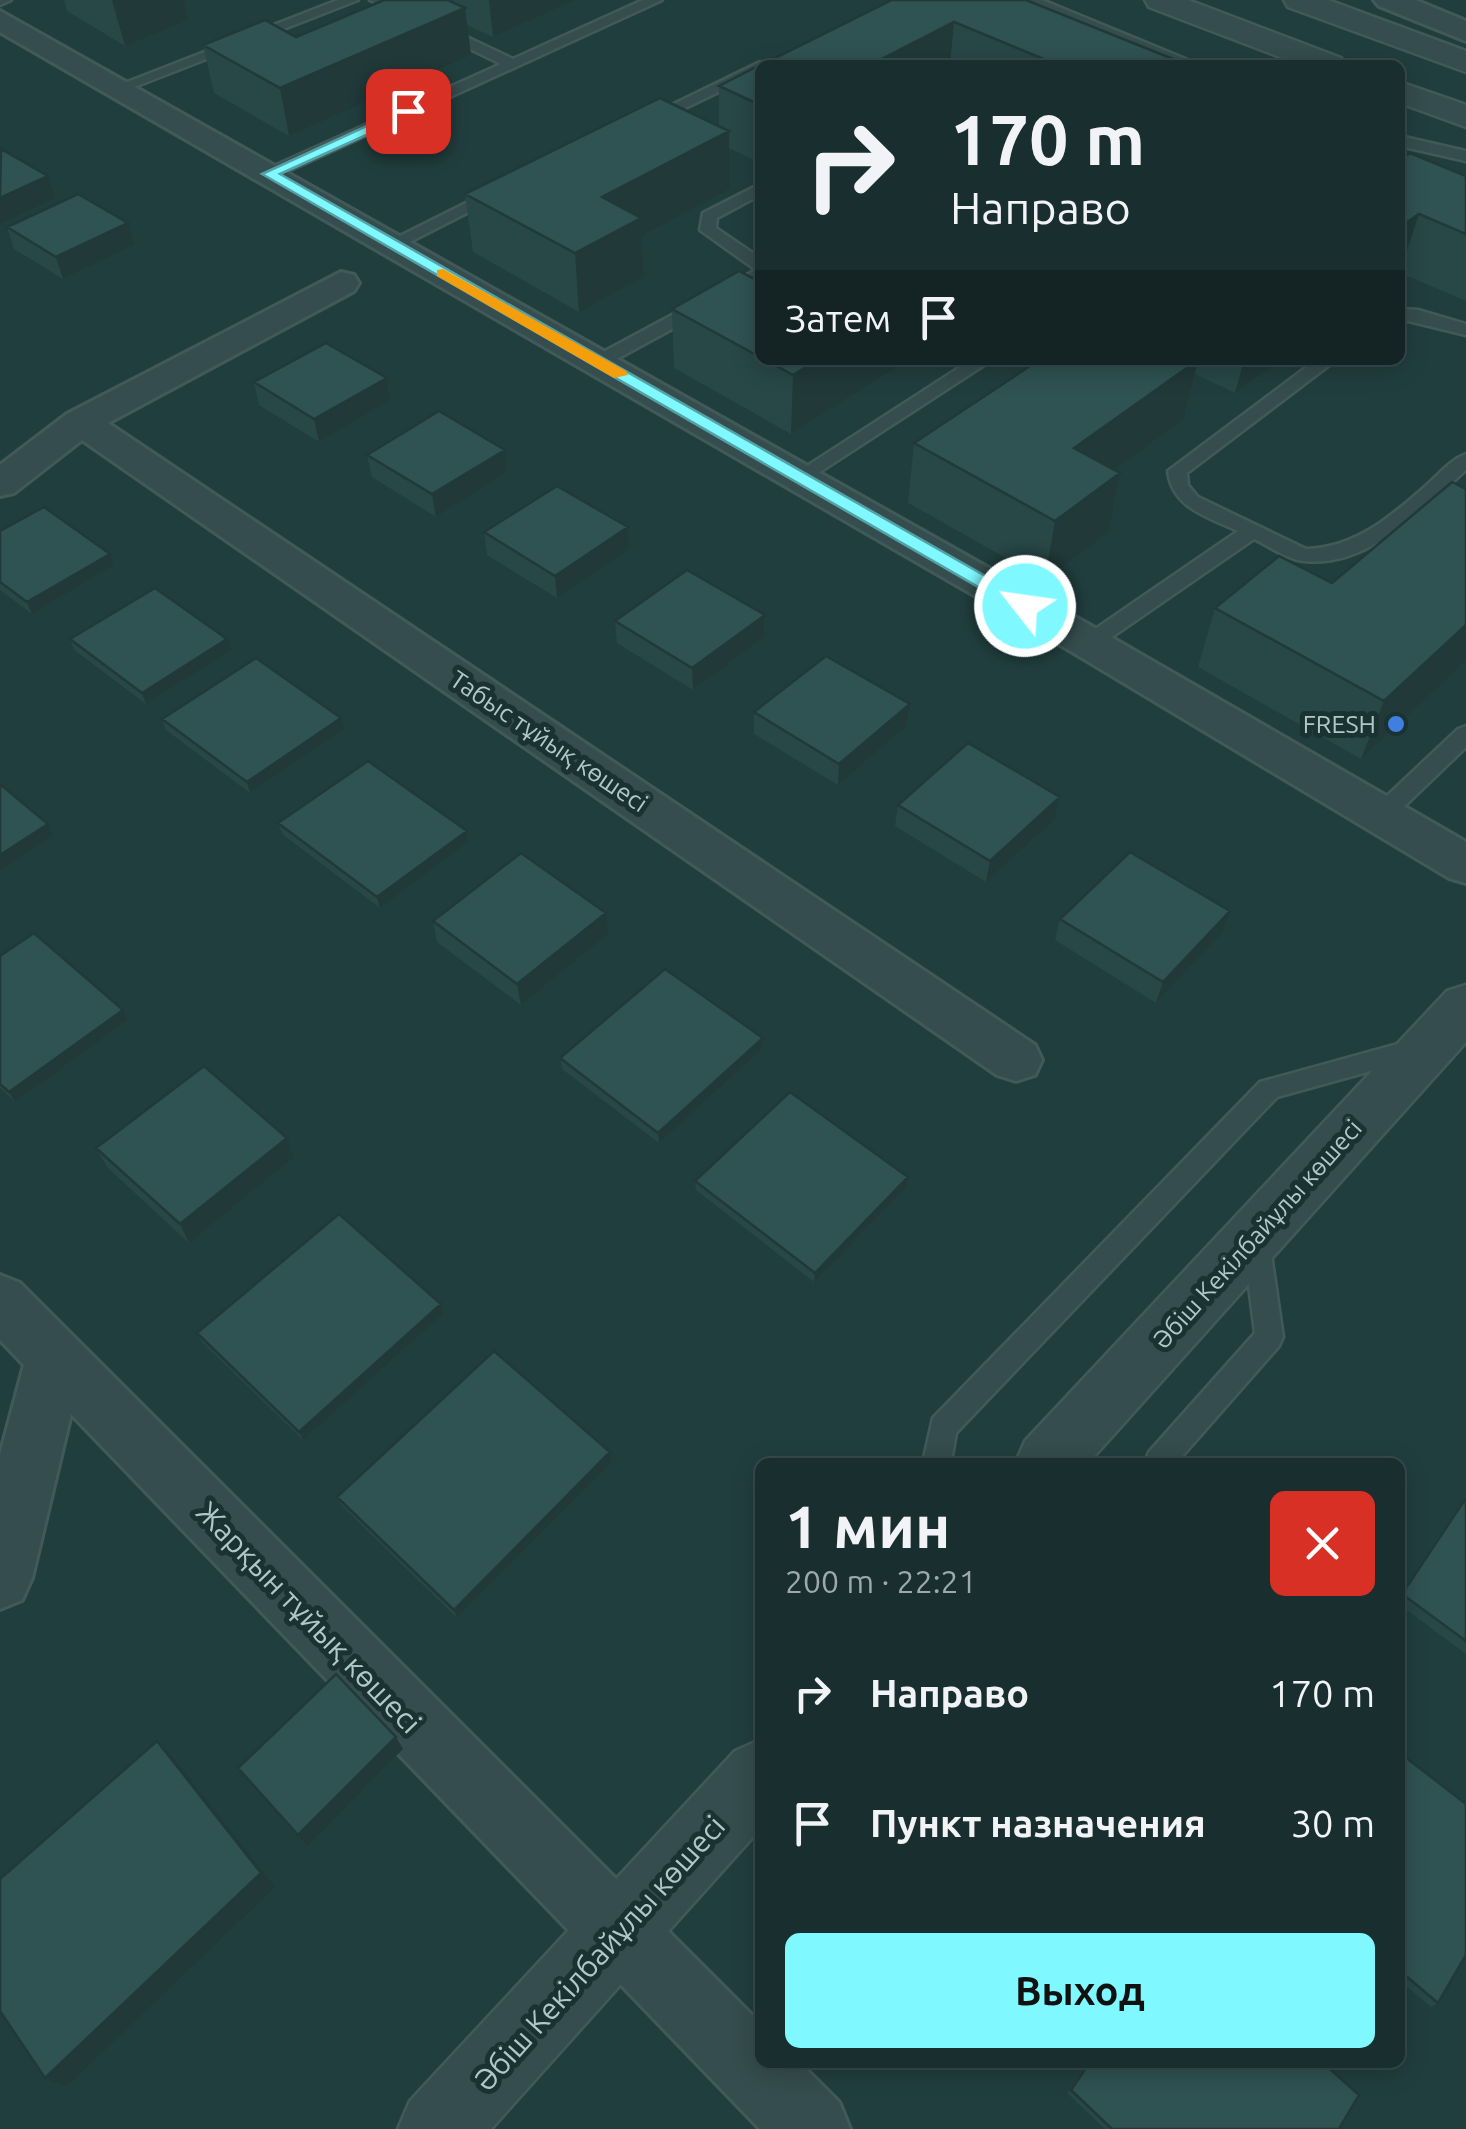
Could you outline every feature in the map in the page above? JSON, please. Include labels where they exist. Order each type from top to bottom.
[{"type":"street","points":[[1160,0],[1317,60]]},
{"type":"street","points":[[1299,0],[1466,62]]},
{"type":"street","points":[[1389,0],[1466,32]]},
{"type":"street","points":[[0,20],[1089,643],[1466,865]]},
{"type":"street","points":[[1405,94],[1466,117]]},
{"type":"street","points":[[0,484],[81,422],[342,284]]},
{"type":"street","name":"Табыс тұйық көшесі","points":[[81,422],[1016,1060]]},
{"type":"street","name":"Әбіш Кекілбайұлы көшесі","points":[[1052,1458],[1448,1026]]},
{"type":"street","name":"Жарқын тұйық көшесі","points":[[0,1301],[812,2129]]},
{"type":"street","points":[[0,1578],[54,1357]]},
{"type":"street","name":"Әбіш Кекілбайұлы көшесі","points":[[438,2129],[754,1788]]},
{"type":"lane","points":[[119,88],[351,0]]},
{"type":"lane","points":[[377,0],[512,64]]},
{"type":"lane","points":[[269,174],[656,0]]},
{"type":"lane","points":[[1030,0],[1180,60]]},
{"type":"lane","points":[[773,60],[779,57]]},
{"type":"lane","points":[[638,125],[755,69]]},
{"type":"lane","points":[[1405,143],[1466,156]]},
{"type":"lane","points":[[392,244],[515,185]]},
{"type":"lane","points":[[755,193],[709,216],[708,230],[755,263]]},
{"type":"lane","points":[[598,362],[755,277]]},
{"type":"lane","points":[[1405,314],[1418,314],[1466,330]]},
{"type":"lane","points":[[799,477],[975,365]]},
{"type":"lane","points":[[1320,365],[1177,471],[1179,486],[1192,501],[1303,555],[1322,557],[1344,552],[1410,508],[1466,460]]},
{"type":"lane","points":[[1410,508],[1438,521]]},
{"type":"lane","points":[[1089,643],[1252,530]]},
{"type":"lane","points":[[1380,816],[1466,734]]},
{"type":"lane","points":[[937,1458],[943,1427],[1269,1089],[1448,1026]]},
{"type":"lane","points":[[1162,1458],[1269,1338],[1256,1236]]},
{"type":"building","points":[[384,0],[448,0],[465,8],[280,88],[203,45],[265,20],[296,37]]},
{"type":"building","points":[[892,0],[1026,0],[1176,60],[1046,60],[954,22],[880,60],[771,60]]},
{"type":"building","points":[[755,68],[755,103],[719,86]]},
{"type":"building","points":[[660,98],[729,131],[602,197],[641,218],[575,253],[465,194]]},
{"type":"building","points":[[1,149],[48,176],[0,198]]},
{"type":"building","points":[[1410,153],[1466,176],[1466,234],[1419,214],[1405,224],[1405,156]]},
{"type":"building","points":[[78,194],[128,223],[56,257],[7,227]]},
{"type":"building","points":[[739,271],[755,279],[755,354],[672,309]]},
{"type":"building","points":[[326,343],[387,378],[314,419],[254,382]]},
{"type":"building","points":[[775,365],[809,365],[793,375]]},
{"type":"building","points":[[1031,365],[1191,365],[1074,448],[1120,473],[1055,521],[914,443]]},
{"type":"building","points":[[439,411],[505,450],[432,494],[367,455]]},
{"type":"building","points":[[1452,482],[1466,489],[1466,625],[1384,701],[1215,608],[1279,556],[1332,583]]},
{"type":"building","points":[[557,486],[628,527],[555,576],[484,532]]},
{"type":"building","points":[[44,507],[110,554],[27,602],[0,582],[0,531]]},
{"type":"building","points":[[687,570],[765,615],[692,668],[615,621]]},
{"type":"building","points":[[155,588],[227,639],[142,693],[70,639]]},
{"type":"building","points":[[826,656],[910,704],[839,764],[754,712]]},
{"type":"building","points":[[256,658],[341,718],[247,782],[162,719]]},
{"type":"building","points":[[968,743],[1060,797],[990,861],[898,805]]},
{"type":"building","points":[[368,761],[467,831],[377,897],[278,823]]},
{"type":"building","points":[[0,784],[48,824],[0,855]]},
{"type":"building","points":[[1130,852],[1230,911],[1163,982],[1060,919]]},
{"type":"building","points":[[521,853],[606,913],[517,984],[433,921]]},
{"type":"building","points":[[34,933],[123,1010],[9,1092],[0,1084],[0,956]]},
{"type":"building","points":[[665,969],[763,1038],[658,1133],[560,1058]]},
{"type":"building","points":[[204,1066],[287,1138],[180,1224],[96,1148]]},
{"type":"building","points":[[790,1092],[908,1177],[815,1273],[695,1181]]},
{"type":"building","points":[[339,1214],[441,1304],[299,1432],[197,1333]]},
{"type":"building","points":[[494,1351],[610,1452],[454,1610],[337,1497]]},
{"type":"building","points":[[1466,1498],[1466,1641],[1405,1596],[1405,1590]]},
{"type":"building","points":[[336,1674],[396,1737],[298,1835],[238,1768]]},
{"type":"building","points":[[157,1741],[261,1873],[45,2078],[0,2011],[0,1879]]},
{"type":"building","points":[[1405,1757],[1466,1804],[1466,1955],[1438,2003],[1405,1975]]},
{"type":"building","points":[[1086,2068],[1329,2068],[1359,2095],[1339,2129],[1112,2129],[1071,2090]]},
{"type":"slow traffic","points":[[443,273],[620,375]]},
{"type":"place","name":"FRESH","points":[[1396,724]]},
{"type":"route","points":[[408,111],[269,174],[1025,606]]}]
